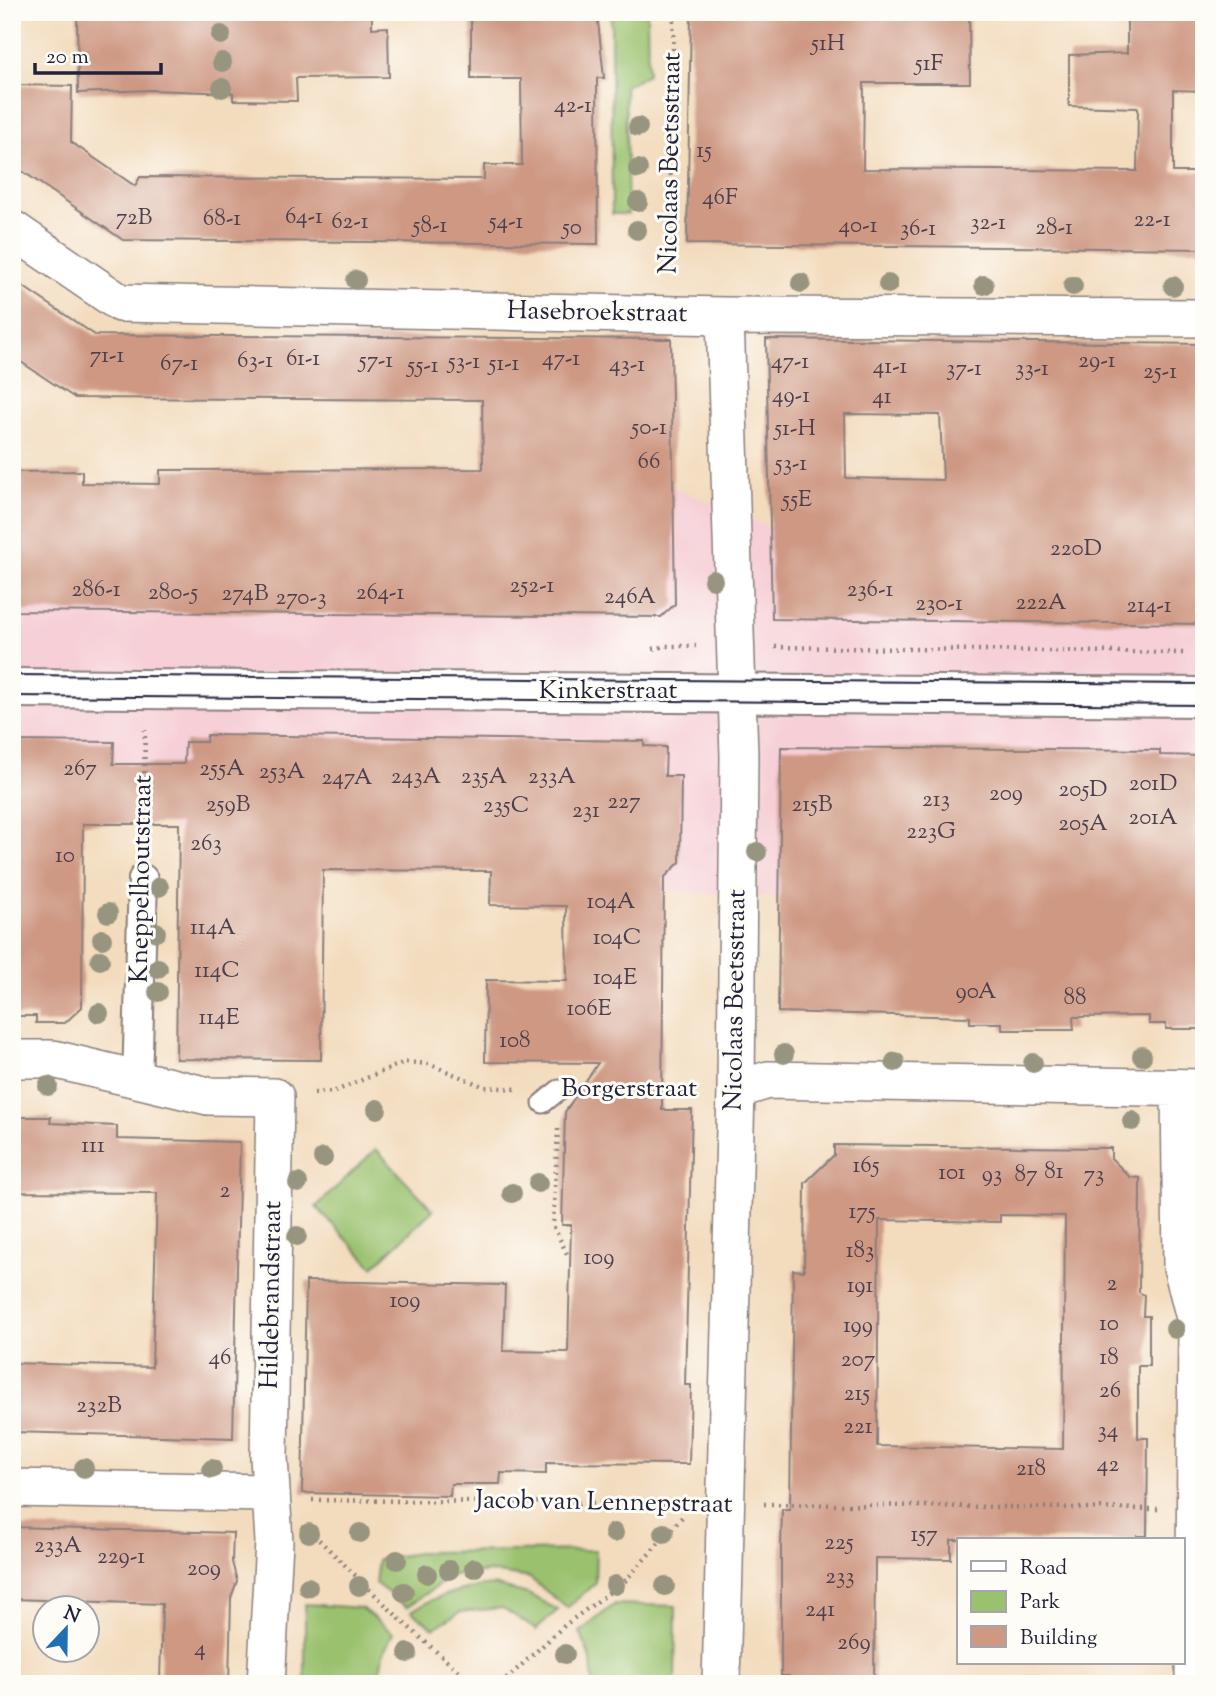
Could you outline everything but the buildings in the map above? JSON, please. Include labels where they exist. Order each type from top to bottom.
[{"type":"street","name":"Hasebroekstraat","points":[[12,229],[120,303],[725,316],[1204,318]]},
{"type":"street","name":"Nicolaas Beetsstraat","points":[[721,1684],[709,1504],[736,1090],[739,756],[725,316]]},
{"type":"street","name":"Kinkerstraat","points":[[12,688],[1204,697]]},
{"type":"street","name":"Kneppelhoutstraat","points":[[137,1082],[143,879]]},
{"type":"street","points":[[12,1059],[53,1059],[137,1082],[208,1096],[284,1103]]},
{"type":"street","name":"Borgerstraat","points":[[736,1090],[768,1080],[1192,1088]]},
{"type":"street","points":[[1192,1088],[1182,1267],[1198,1326],[1194,1684]]},
{"type":"street","name":"Hildebrandstraat","points":[[266,1684],[274,1542],[270,1493],[284,1103]]},
{"type":"street","points":[[12,1489],[270,1493]]},
{"type":"lane","points":[[543,1103],[559,1090]]},
{"type":"path","name":"Nicolaas Beetsstraat","points":[[667,314],[674,12]]},
{"type":"path","name":"Kneppelhoutstraat","points":[[143,879],[146,690]]},
{"type":"path","name":"Borgerstraat","points":[[284,1103],[333,1092],[405,1062],[429,1064],[485,1087],[559,1090],[736,1090]]},
{"type":"path","points":[[559,1090],[553,1226],[567,1254]]},
{"type":"path","name":"Jacob van Lennepstraat","points":[[270,1493],[292,1499],[1198,1509]]},
{"type":"path","points":[[270,1493],[404,1623],[473,1684]]},
{"type":"path","points":[[500,1684],[565,1625],[625,1581],[709,1504]]},
{"type":"shaded area","points":[[82,471],[83,483],[134,483],[134,495],[551,484],[673,487],[771,528],[1204,490],[1204,877],[779,898],[664,890],[596,872],[178,868],[178,834],[169,824],[12,823],[12,472]]},
{"type":"green space","points":[[611,12],[647,12],[648,74],[625,86],[628,214],[612,214]]},
{"type":"green space","points":[[376,1149],[433,1210],[373,1267],[316,1207]]},
{"type":"green space","points":[[596,1550],[595,1583],[567,1608],[530,1578],[491,1572],[453,1575],[407,1607],[375,1583],[378,1559],[425,1552]]},
{"type":"green space","points":[[493,1585],[528,1594],[558,1610],[536,1630],[503,1608],[460,1612],[434,1628],[411,1611],[450,1593]]},
{"type":"green space","points":[[305,1604],[361,1608],[393,1633],[383,1654],[378,1684],[305,1684]]},
{"type":"green space","points":[[615,1604],[676,1606],[675,1684],[593,1684],[591,1660],[580,1632]]},
{"type":"tram line","points":[[12,675],[1204,684]]},
{"type":"tram line","points":[[12,696],[1204,705]]}]
